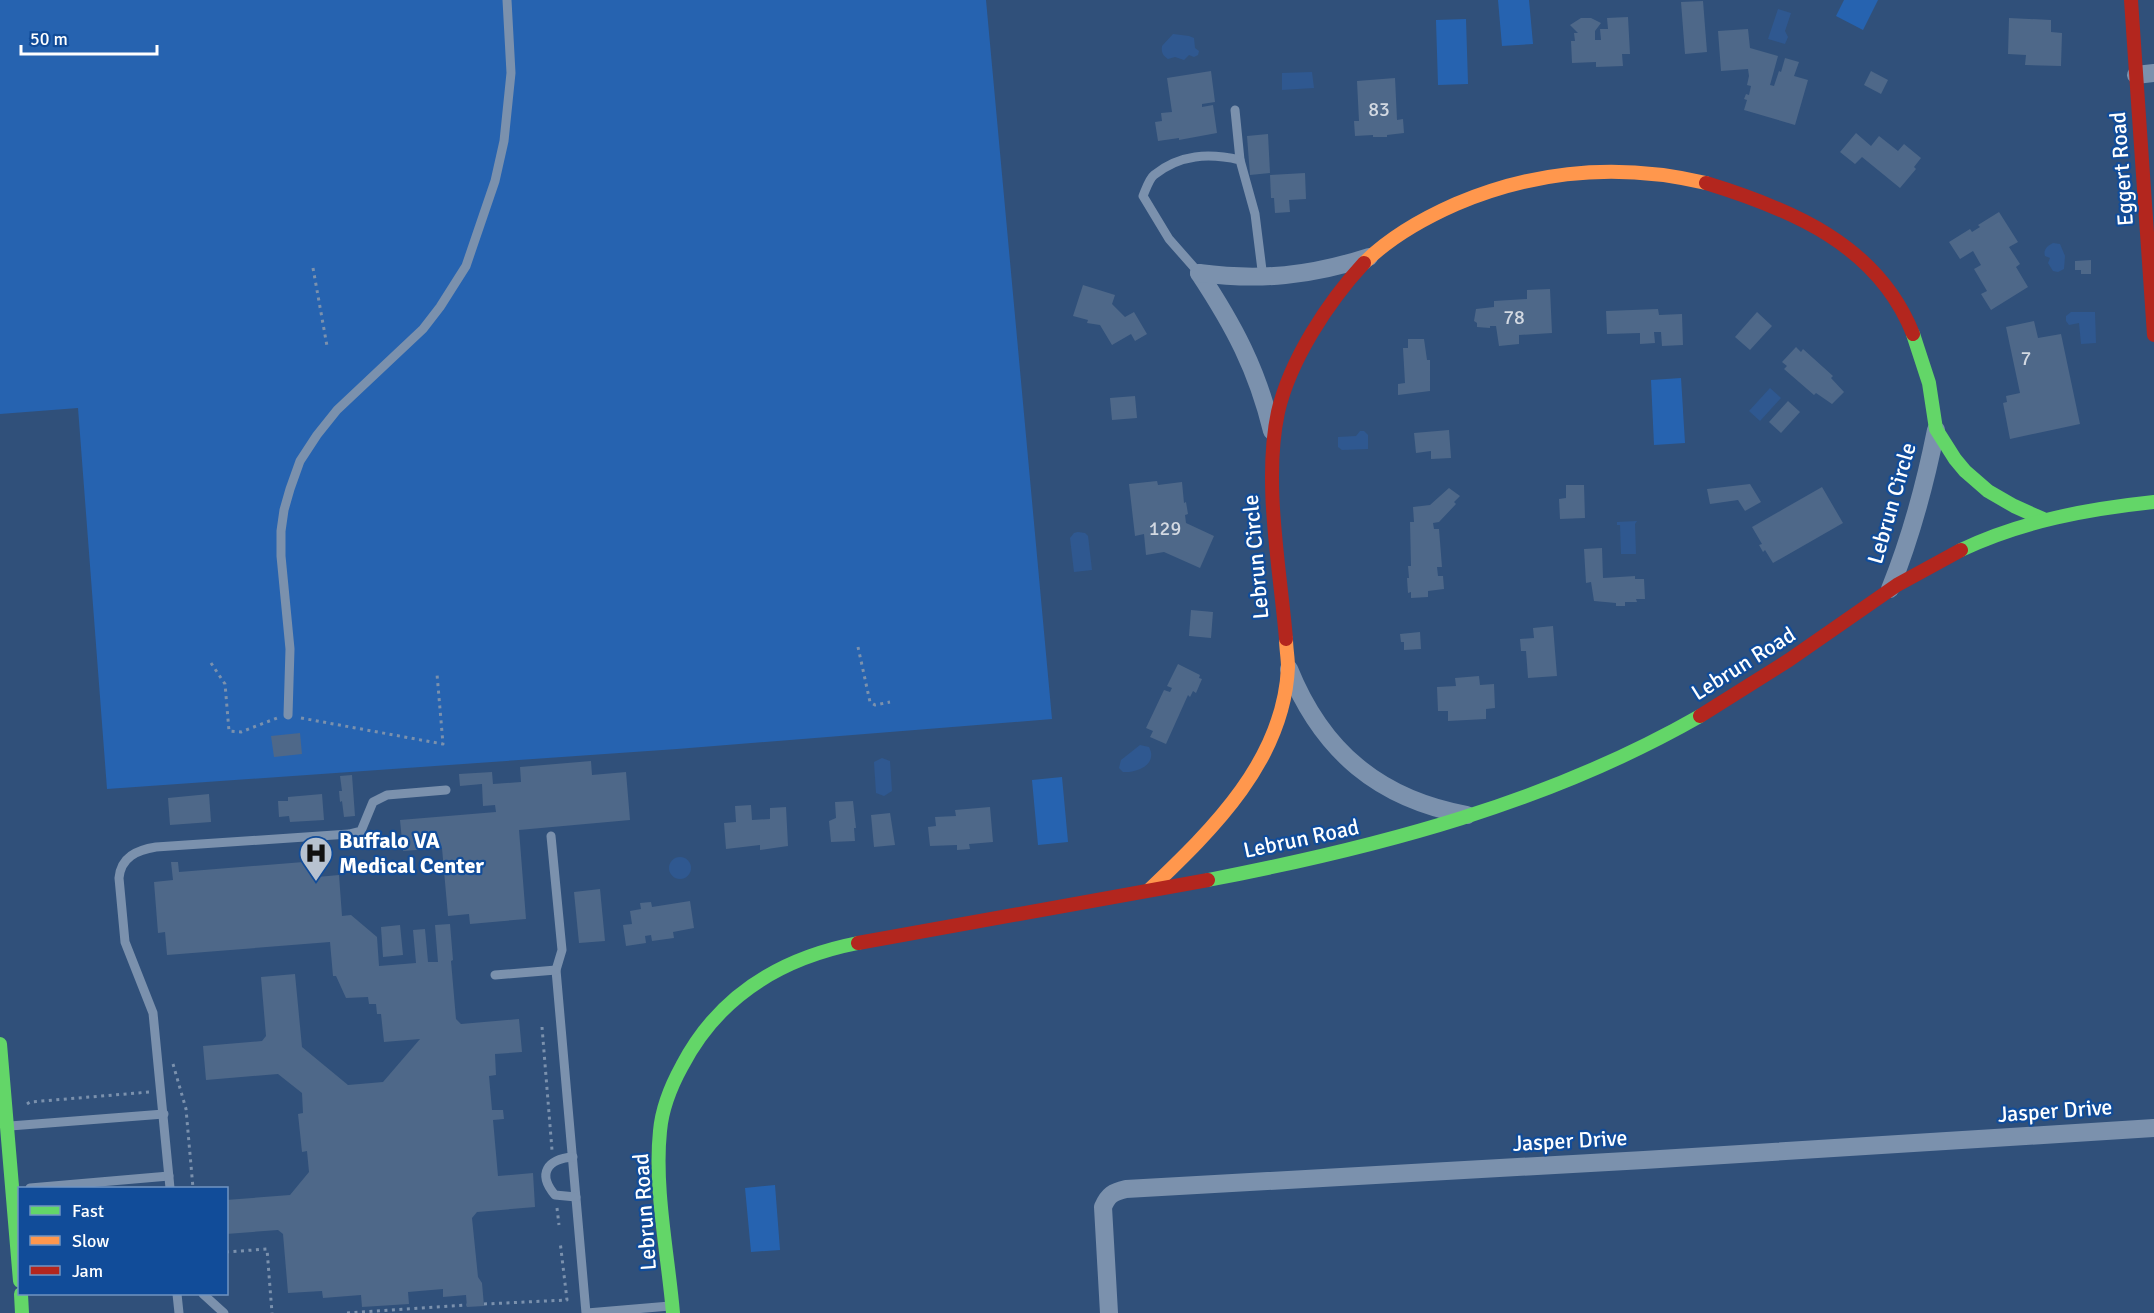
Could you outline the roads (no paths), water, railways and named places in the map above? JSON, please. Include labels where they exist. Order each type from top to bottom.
[{"type":"street","name":"Eggert Road","points":[[2131,0],[2145,74],[2154,335]]},
{"type":"street","name":"Lebrun Circle","points":[[1150,889],[1217,824],[1245,789],[1266,750],[1286,688],[1288,667],[1273,501],[1272,454],[1279,410],[1305,344],[1343,287],[1371,256],[1417,222],[1459,201],[1508,184],[1570,172],[1618,170],[1651,172],[1701,180],[1770,204],[1826,231],[1873,271],[1906,317],[1927,378],[1936,430],[1951,455],[1977,483],[1992,495],[2017,509],[2043,519]]},
{"type":"street","name":"Lebrun Circle","points":[[1199,273],[1263,278],[1317,272],[1371,256]]},
{"type":"street","name":"Lebrun Circle","points":[[1199,273],[1218,301],[1254,370],[1265,402],[1274,443]]},
{"type":"street","name":"Lebrun Circle","points":[[1890,589],[1916,516],[1936,430]]},
{"type":"street","name":"Lebrun Road","points":[[673,1310],[658,1166],[660,1128],[669,1092],[700,1033],[734,997],[754,982],[789,963],[832,948],[1313,859],[1474,816],[1542,791],[1602,765],[1685,724],[1770,672],[1890,589],[1979,541],[2043,519],[2154,502]]},
{"type":"street","name":"Lebrun Circle","points":[[1288,667],[1307,710],[1322,732],[1341,754],[1368,776],[1406,798],[1446,811],[1474,816]]},
{"type":"street","points":[[0,1044],[2,1084],[16,1190],[18,1236]]},
{"type":"street","name":"Jasper Drive","points":[[1109,1313],[1103,1208],[1107,1198],[1114,1192],[1126,1189],[2154,1128]]},
{"type":"street","points":[[21,1295],[22,1313]]},
{"type":"lane","points":[[288,715],[290,650],[281,556],[281,531],[290,489],[300,461],[317,435],[337,410],[423,329],[466,266],[495,181],[504,141],[511,73],[507,0]]},
{"type":"lane","points":[[1235,110],[1240,159],[1255,214],[1263,278]]},
{"type":"lane","points":[[1199,273],[1169,239],[1143,196],[1152,176],[1183,159],[1216,155],[1240,159]]},
{"type":"lane","points":[[170,1187],[153,1013],[125,942],[119,878],[120,869],[125,861],[135,853],[156,847],[349,834],[361,831],[373,802],[387,795],[446,790]]},
{"type":"lane","points":[[551,836],[562,950],[556,970],[587,1313],[673,1310]]},
{"type":"lane","points":[[495,975],[556,970]]},
{"type":"lane","points":[[7,1126],[164,1114]]},
{"type":"lane","points":[[573,1156],[553,1161],[547,1169],[545,1178],[548,1187],[555,1195],[566,1198],[576,1197]]},
{"type":"lane","points":[[42,1187],[169,1176]]},
{"type":"lane","points":[[177,1295],[179,1313]]},
{"type":"lane","points":[[204,1295],[224,1313]]},
{"type":"place","name":"Buffalo VA Medical Center","points":[[316,882]]}]
